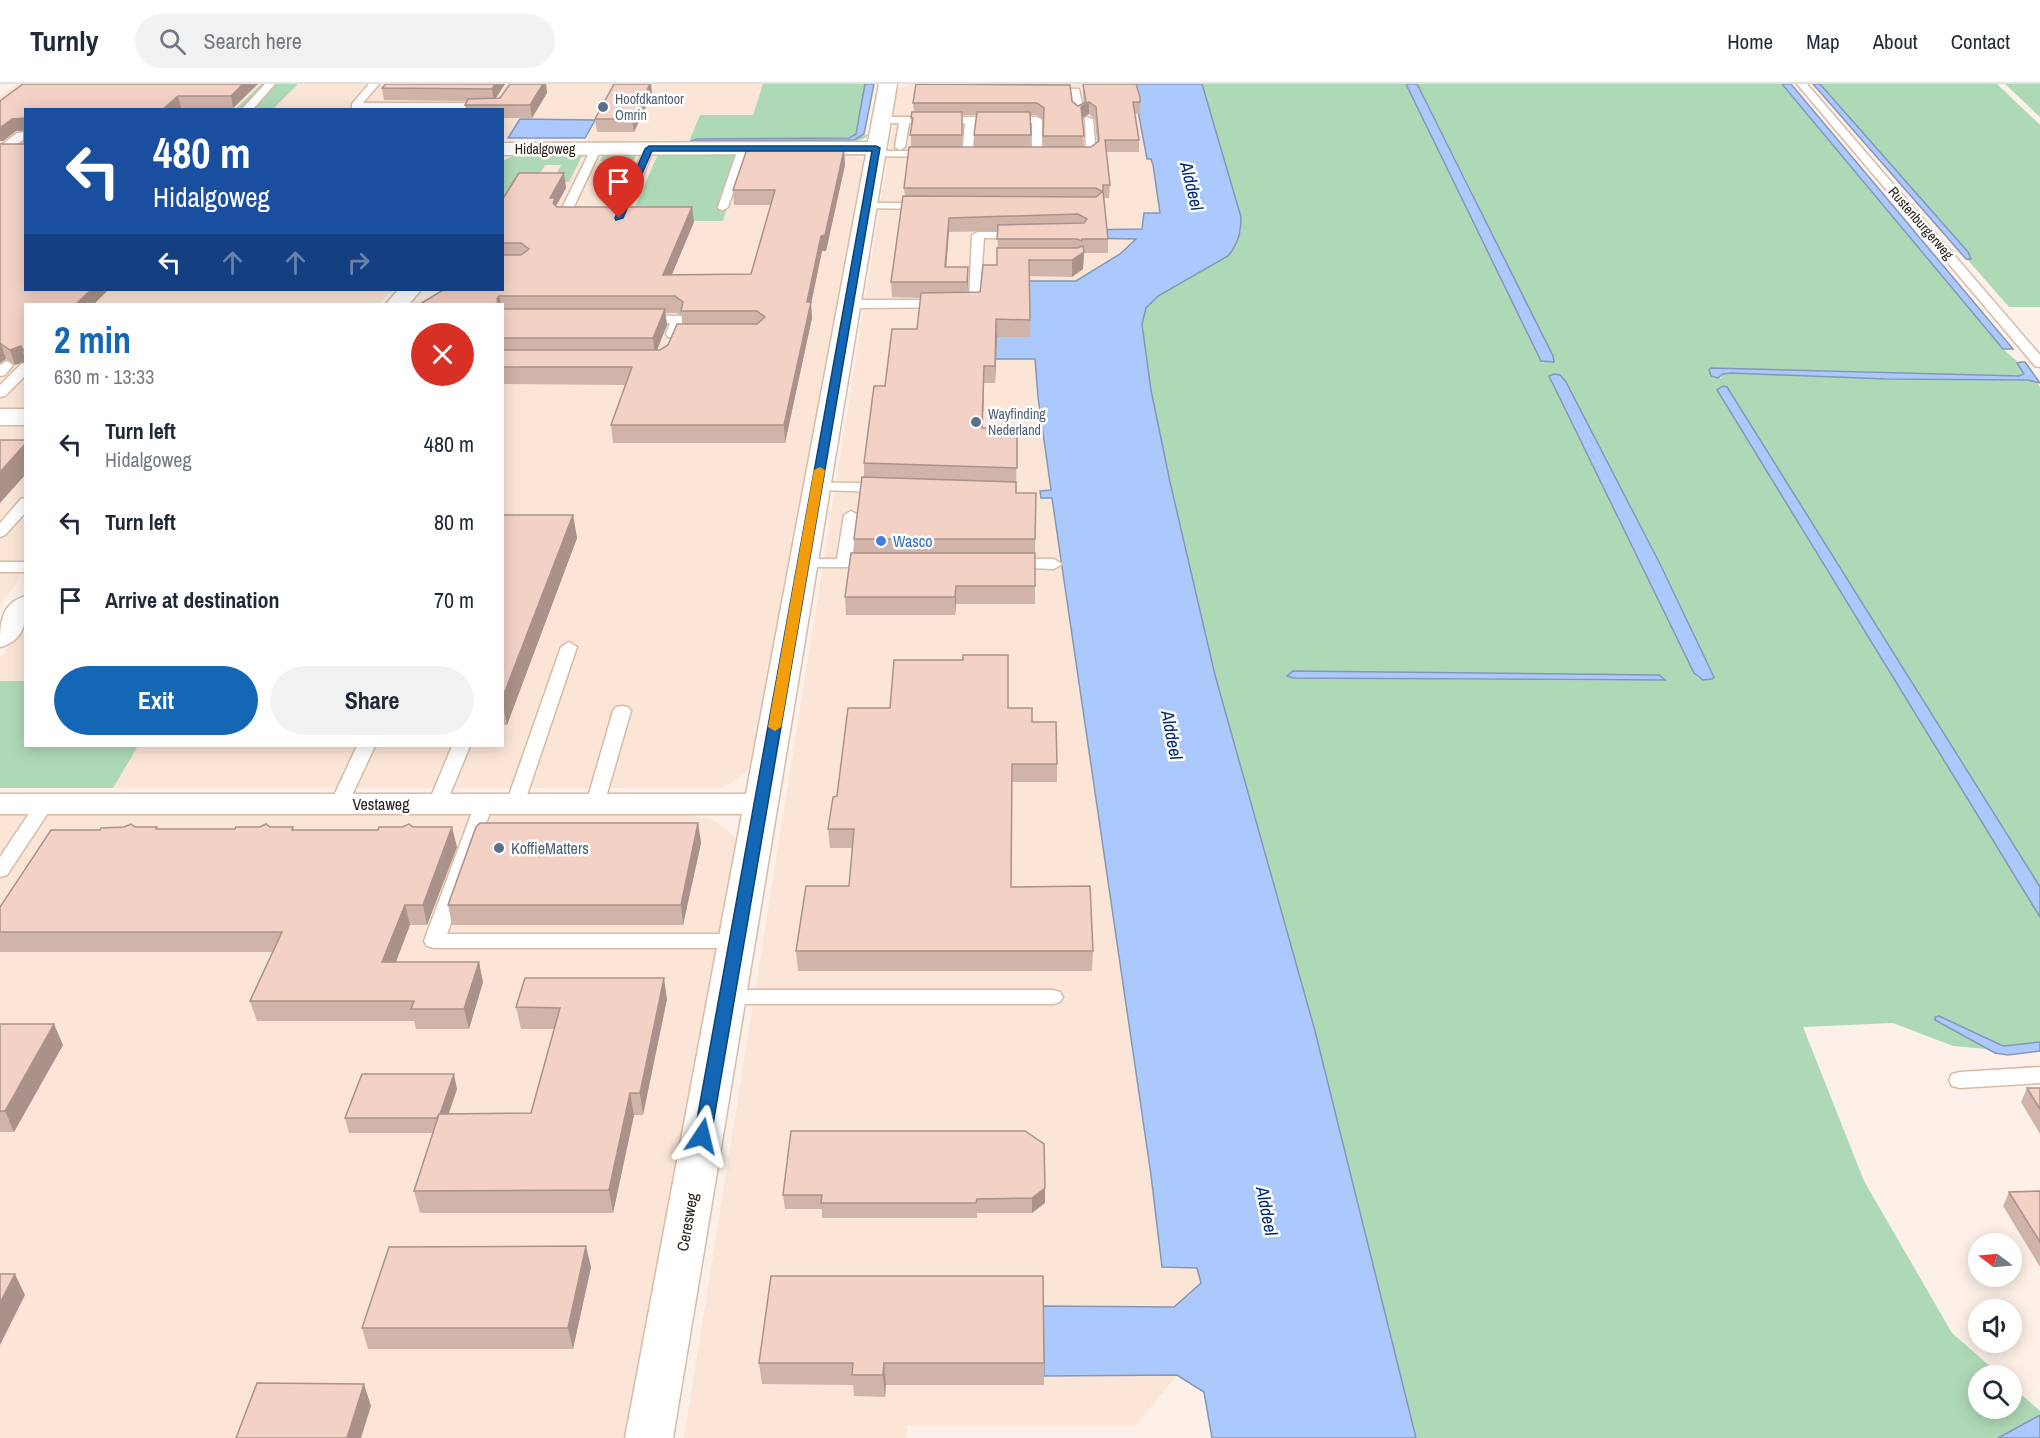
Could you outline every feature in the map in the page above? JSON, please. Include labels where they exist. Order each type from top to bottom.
[{"type":"street","name":"Ceresweg","points":[[650,1438],[866,206],[887,138],[888,84]]},
{"type":"street","name":"Hidalgoweg","points":[[504,149],[743,149],[887,138]]},
{"type":"street","points":[[2,149],[24,149]]},
{"type":"street","points":[[398,303],[409,291]]},
{"type":"street","points":[[0,417],[24,417]]},
{"type":"street","points":[[0,638],[24,608]]},
{"type":"street","name":"Vestaweg","points":[[0,804],[761,804]]},
{"type":"lane","points":[[248,108],[270,84]]},
{"type":"lane","points":[[374,84],[355,106],[498,106],[496,108]]},
{"type":"lane","points":[[1023,84],[1023,91],[1076,91],[1079,113]]},
{"type":"lane","name":"Rustenburgerweg","points":[[1802,84],[2040,363]]},
{"type":"lane","points":[[1069,154],[1091,154],[1088,119]]},
{"type":"lane","points":[[887,138],[970,120],[1037,120],[1042,151],[1024,154]]},
{"type":"lane","points":[[968,147],[970,120]]},
{"type":"lane","points":[[2,149],[24,135]]},
{"type":"lane","points":[[887,138],[950,154],[978,154]]},
{"type":"lane","points":[[596,149],[563,218],[619,218],[649,149]]},
{"type":"lane","points":[[723,207],[743,149]]},
{"type":"lane","points":[[866,206],[940,206]]},
{"type":"lane","points":[[849,304],[975,304],[983,259],[978,235],[1034,235]]},
{"type":"lane","points":[[631,319],[677,319],[671,338],[704,334]]},
{"type":"lane","points":[[0,393],[24,369]]},
{"type":"lane","points":[[817,487],[902,491]]},
{"type":"lane","points":[[0,532],[24,504]]},
{"type":"lane","points":[[844,564],[851,515]]},
{"type":"lane","points":[[803,564],[890,564]]},
{"type":"lane","points":[[996,564],[1054,564]]},
{"type":"lane","points":[[0,567],[24,567]]},
{"type":"lane","points":[[569,647],[499,804],[434,941],[737,941]]},
{"type":"lane","points":[[595,804],[622,711]]},
{"type":"lane","points":[[339,804],[366,747]]},
{"type":"lane","points":[[437,804],[461,747]]},
{"type":"lane","points":[[0,871],[45,804]]},
{"type":"lane","points":[[0,842],[20,842]]},
{"type":"lane","points":[[727,997],[1053,996]]},
{"type":"lane","points":[[1960,1080],[2040,1075]]},
{"type":"shaded area","points":[[17,84],[763,84],[753,115],[700,115],[688,144],[585,144],[588,138],[504,138],[504,108],[24,108],[24,144],[0,144],[0,96]]},
{"type":"shaded area","points":[[912,84],[1133,84],[1147,159],[1151,159],[1160,213],[1144,213],[1142,228],[1131,231],[1130,238],[1136,239],[1120,254],[1076,281],[996,281],[994,359],[1035,359],[1051,491],[1042,498],[1052,497],[1151,1175],[1162,1267],[1197,1268],[1201,1283],[1174,1307],[1043,1306],[1044,1376],[1177,1375],[1136,1425],[908,1425],[906,1438],[684,1438],[894,118],[890,117],[895,89]]},
{"type":"shaded area","points":[[0,154],[24,280],[24,291],[391,291],[379,303],[24,303],[24,411],[0,411]]},
{"type":"shaded area","points":[[518,154],[851,154],[864,161],[754,759],[748,770],[721,788],[0,788],[0,658],[24,626],[24,747],[504,747],[504,303],[410,303],[414,299],[444,299],[504,291],[504,161]]},
{"type":"shaded area","points":[[0,426],[24,426],[24,569],[18,582],[0,605]]},
{"type":"shaded area","points":[[0,815],[687,815],[711,819],[729,831],[735,839],[736,849],[625,1438],[0,1438]]},
{"type":"green space","points":[[261,84],[298,84],[274,108],[237,108]]},
{"type":"green space","points":[[763,84],[865,84],[856,134],[843,139],[691,140],[844,141],[868,134],[867,137],[853,143],[688,144],[700,115],[753,115]]},
{"type":"green space","points":[[1202,84],[1406,84],[1541,361],[1544,363],[1472,192],[1417,84],[1782,84],[2003,349],[2018,362],[2024,374],[2019,376],[1711,368],[1712,377],[1721,378],[1723,374],[1731,373],[1886,379],[2027,380],[2037,383],[2040,387],[2040,887],[1727,387],[1723,386],[1717,391],[2040,917],[2040,1042],[2003,1046],[1935,1020],[1987,1049],[1953,1046],[1893,1023],[1803,1027],[1864,1181],[1952,1333],[1968,1347],[1968,1353],[1975,1353],[1989,1365],[1968,1365],[1968,1419],[2022,1419],[2022,1395],[2040,1411],[2040,1415],[1998,1438],[1416,1438],[1315,1031],[1215,675],[1151,390],[1142,324],[1146,308],[1158,296],[1228,256],[1241,231],[1241,217]],"holes":[[[1549,375],[1566,382],[1661,566],[1714,676],[1712,679],[1698,678],[1694,673]],[[1287,675],[1662,681],[1293,678]]]},
{"type":"green space","points":[[1820,84],[1997,84],[2040,125],[2040,307],[2009,307],[1967,259],[1970,258],[1968,252]]},
{"type":"green space","points":[[2005,84],[2040,84],[2040,117]]},
{"type":"green space","points":[[518,154],[583,154],[569,182],[552,182],[561,165],[545,165],[533,186],[504,212],[504,160]]},
{"type":"green space","points":[[604,154],[637,154],[633,161],[620,161],[610,183],[623,184],[589,184],[603,183],[614,162],[600,161]]},
{"type":"green space","points":[[658,154],[736,154],[717,208],[727,208],[723,221],[629,221]]},
{"type":"green space","points":[[0,681],[24,681],[24,747],[137,747],[113,788],[0,788]]},
{"type":"water","points":[[865,84],[874,84],[864,134],[854,140],[691,141],[697,139],[849,138],[856,134]]},
{"type":"water","name":"Alddeel","points":[[1133,84],[1202,84],[1241,217],[1238,238],[1228,256],[1158,296],[1146,308],[1142,324],[1151,390],[1215,675],[1315,1031],[1416,1438],[1212,1438],[1204,1392],[1177,1375],[1044,1376],[1043,1306],[1174,1307],[1201,1283],[1197,1268],[1162,1267],[1151,1175],[1052,498],[1041,498],[1040,491],[1051,490],[1035,359],[993,359],[996,281],[1076,281],[1120,254],[1136,239],[1078,238],[1078,230],[1142,229],[1144,213],[1160,213],[1153,165],[1151,159],[1147,159]]},
{"type":"water","points":[[1406,84],[1417,84],[1554,362],[1541,361]]},
{"type":"water","points":[[1782,84],[1791,84],[2013,349],[2003,349]]},
{"type":"water","points":[[1813,84],[1820,84],[1968,252],[1971,259],[1966,259]]},
{"type":"water","points":[[520,119],[595,120],[585,138],[508,138]]},
{"type":"water","points":[[2025,362],[2040,383],[2027,380],[1886,379],[1731,373],[1723,374],[1718,378],[1711,376],[1709,370],[1711,368],[2019,376],[2024,374],[2017,363]]},
{"type":"water","points":[[1560,375],[1566,382],[1661,566],[1714,677],[1712,679],[1703,680],[1694,673],[1549,376]]},
{"type":"water","points":[[1723,386],[1727,387],[2040,887],[2040,917],[1717,390]]},
{"type":"water","points":[[1293,671],[1659,675],[1665,680],[1293,678],[1287,676]]},
{"type":"water","points":[[1939,1016],[2003,1046],[2040,1042],[2040,1051],[2008,1055],[1995,1053],[1935,1020],[1935,1017]]},
{"type":"water","points":[[2040,1415],[2040,1438],[1998,1438]]},
{"type":"building","points":[[23,84],[243,84],[231,96],[178,96],[164,108],[24,108],[24,118],[12,119],[0,128],[0,101]]},
{"type":"building","points":[[386,84],[495,84],[492,89],[382,88]]},
{"type":"building","points":[[510,84],[543,84],[530,105],[465,105],[468,99],[500,98]]},
{"type":"building","points":[[614,84],[650,84],[632,119],[595,119]]},
{"type":"building","points":[[916,84],[1070,85],[1072,101],[1078,106],[1086,102],[1083,84],[1136,84],[1140,102],[1133,102],[1139,140],[1105,140],[1110,185],[1103,185],[1103,192],[1096,188],[904,188],[909,147],[1091,147],[1099,141],[1096,107],[1089,102],[1081,107],[1084,136],[1043,136],[1044,108],[1037,103],[913,103]]},
{"type":"building","points":[[912,112],[962,112],[962,135],[910,135]]},
{"type":"building","points":[[977,112],[1030,112],[1031,135],[974,135]]},
{"type":"building","points":[[0,144],[24,144],[24,291],[90,291],[77,303],[24,303],[24,350],[21,346],[10,350],[0,345]]},
{"type":"building","points":[[752,150],[844,150],[825,235],[821,236],[807,302],[811,302],[784,425],[611,425],[632,367],[504,367],[504,350],[660,350],[668,345],[677,324],[757,324],[765,317],[757,311],[681,311],[683,302],[675,296],[499,296],[498,303],[422,303],[441,291],[504,291],[504,255],[521,255],[529,249],[521,243],[504,243],[504,197],[519,173],[564,173],[550,198],[555,198],[553,203],[557,207],[692,207],[663,275],[751,274],[775,190],[733,190],[746,152]]},
{"type":"building","points":[[1103,191],[1108,239],[1082,239],[1082,241],[1077,239],[997,239],[998,225],[1084,223],[1087,219],[1078,214],[949,218],[945,267],[968,267],[967,282],[891,282],[903,196],[1096,197]]},
{"type":"building","points":[[1083,246],[1084,252],[1072,260],[1029,260],[1030,320],[996,319],[995,366],[984,366],[982,428],[1017,428],[1017,468],[864,463],[874,386],[885,386],[892,329],[917,329],[921,293],[980,292],[983,265],[997,265],[997,248],[1077,248]]},
{"type":"building","points":[[504,309],[665,309],[653,338],[504,338]]},
{"type":"building","points":[[0,440],[24,440],[24,445],[0,472]]},
{"type":"building","points":[[862,477],[1016,482],[1016,493],[1036,493],[1035,539],[854,539]]},
{"type":"building","points":[[504,515],[573,515],[504,694]]},
{"type":"building","points":[[851,553],[1035,553],[1035,586],[956,586],[955,597],[845,597]]},
{"type":"building","points":[[963,655],[1008,655],[1008,708],[1032,708],[1032,722],[1056,722],[1057,764],[1012,764],[1011,887],[1090,886],[1093,951],[796,951],[806,886],[849,886],[854,829],[828,829],[833,797],[837,796],[848,708],[890,708],[894,660],[963,660]]},
{"type":"building","points":[[480,823],[698,823],[681,905],[448,905],[476,827]]},
{"type":"building","points":[[131,824],[135,827],[157,827],[156,829],[235,829],[236,827],[260,827],[266,824],[270,827],[293,827],[292,830],[378,830],[379,827],[402,827],[409,824],[413,827],[452,827],[423,905],[405,905],[382,962],[479,962],[464,1009],[411,1009],[414,1001],[250,1001],[282,932],[0,932],[0,907],[51,830],[100,830]]},
{"type":"building","points":[[525,978],[664,978],[640,1093],[630,1093],[609,1190],[414,1191],[439,1114],[531,1113],[560,1008],[516,1007]]},
{"type":"building","points":[[0,1024],[54,1024],[5,1111],[0,1111]]},
{"type":"building","points":[[362,1074],[454,1074],[437,1118],[345,1118]]},
{"type":"building","points":[[2027,1088],[2040,1088],[2040,1109]]},
{"type":"building","points":[[791,1131],[1025,1131],[1044,1144],[1045,1188],[1032,1198],[977,1199],[976,1203],[821,1203],[822,1195],[783,1195]]},
{"type":"building","points":[[2040,1191],[2040,1242],[2009,1192]]},
{"type":"building","points":[[586,1246],[568,1328],[362,1328],[389,1247]]},
{"type":"building","points":[[0,1274],[15,1274],[0,1303]]},
{"type":"building","points":[[771,1276],[1043,1276],[1044,1363],[884,1363],[883,1375],[852,1375],[853,1363],[759,1363]]},
{"type":"building","points":[[257,1383],[364,1384],[347,1438],[236,1438]]},
{"type":"slow traffic","points":[[775,727],[820,470]]},
{"type":"place","name":"Hoofdkantoor Omrin","points":[[603,107]]},
{"type":"place","name":"Wayfinding Nederland","points":[[976,422]]},
{"type":"place","name":"Wasco","points":[[881,541]]},
{"type":"place","name":"KoffieMatters","points":[[499,848]]},
{"type":"route","points":[[619,218],[649,149],[876,148],[702,1136]]}]
